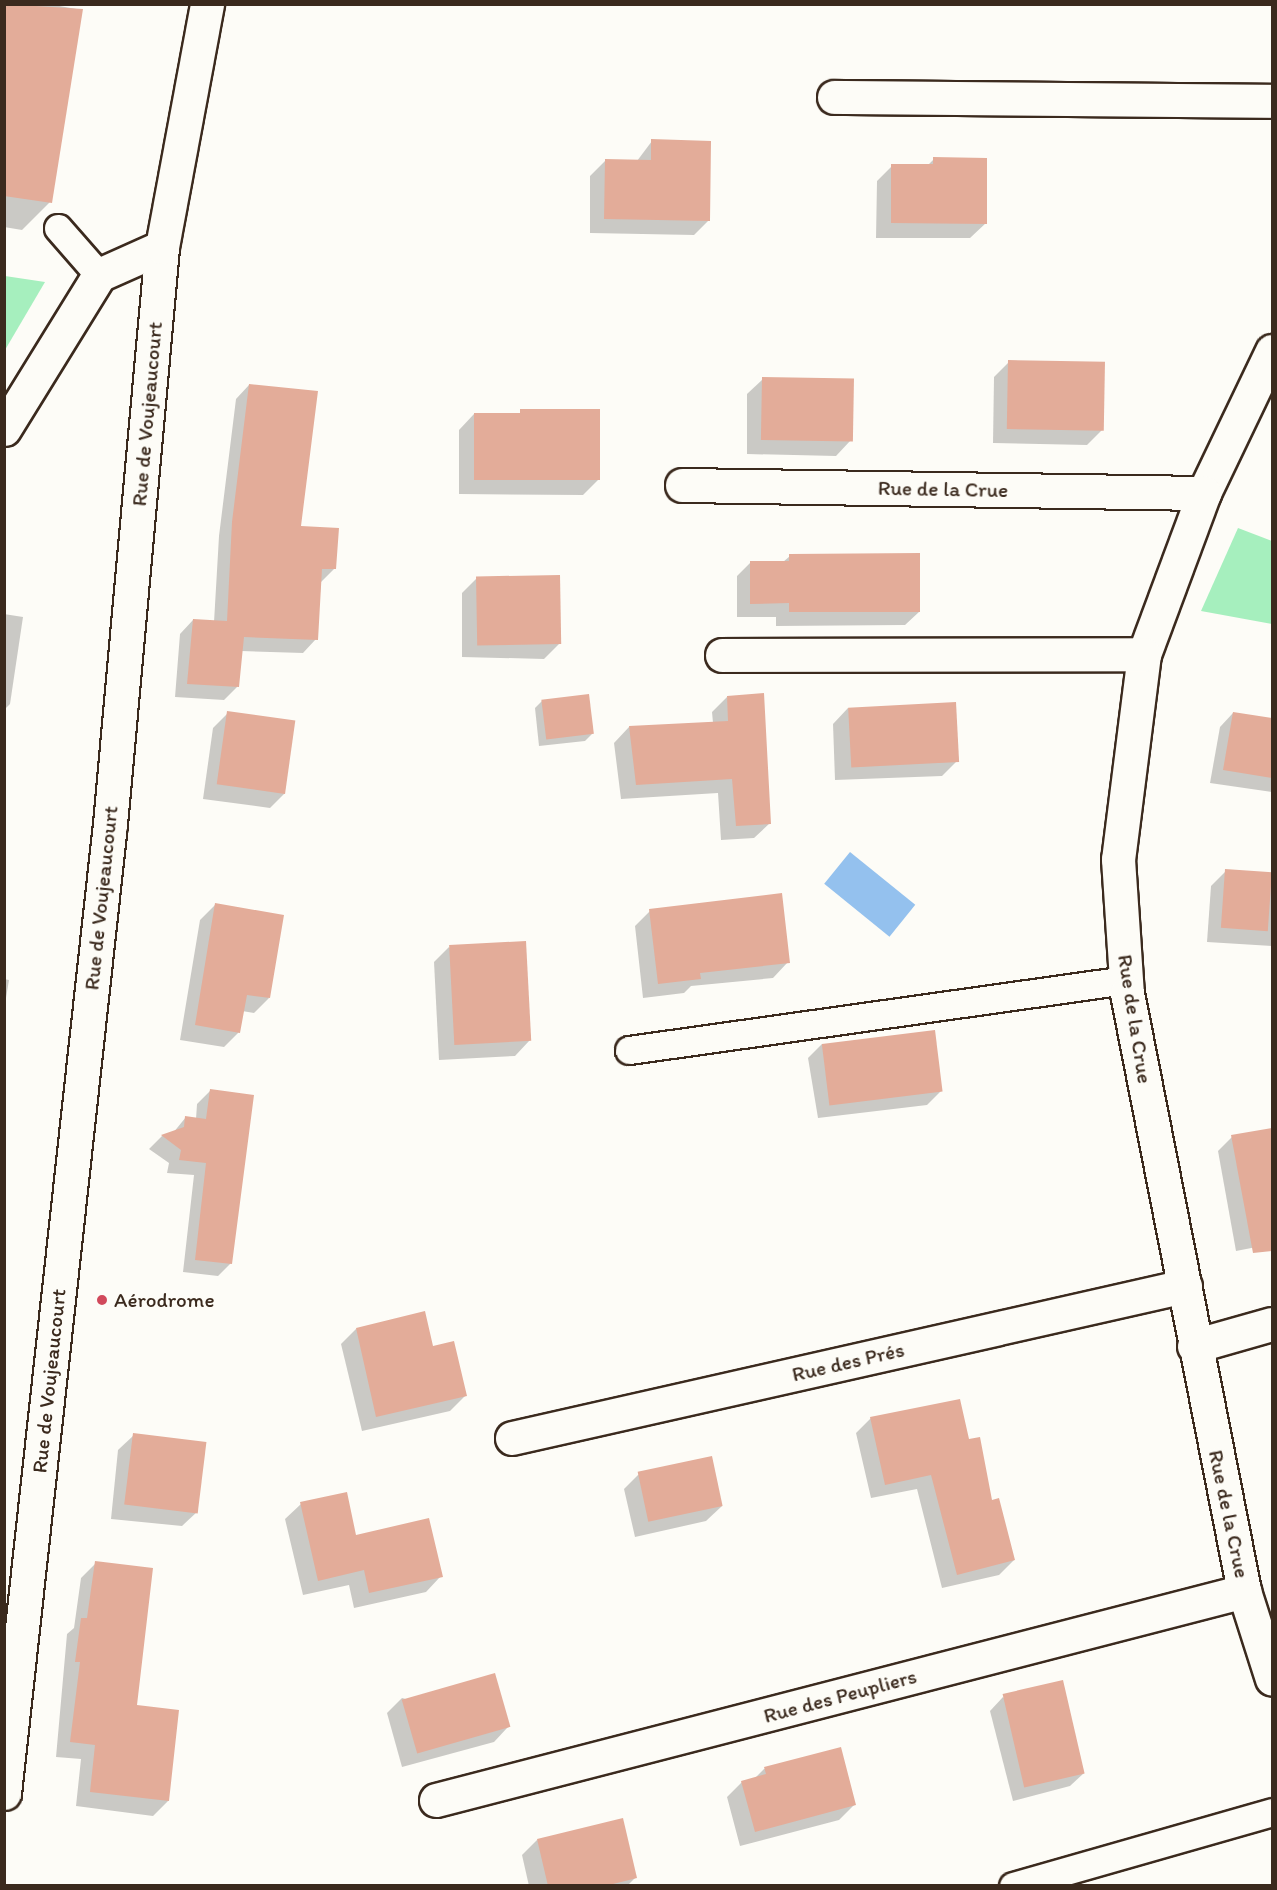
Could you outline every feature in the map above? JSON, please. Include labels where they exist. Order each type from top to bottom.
[{"type":"street","name":"Rue de Voujeaucourt","points":[[4,1793],[10,1687],[110,824],[162,248],[207,4]]},
{"type":"street","points":[[834,97],[1272,101]]},
{"type":"street","points":[[4,429],[99,275],[162,248]]},
{"type":"street","name":"Rue de la Crue","points":[[1272,351],[1204,493],[1144,654],[1118,859],[1126,980],[1185,1286],[1194,1346],[1244,1591],[1272,1679]]},
{"type":"street","name":"Rue de la Crue","points":[[682,485],[1204,493]]},
{"type":"street","points":[[722,655],[1144,654]]},
{"type":"street","name":"Rue des Prés","points":[[512,1438],[1185,1286]]},
{"type":"street","points":[[1194,1346],[1272,1324]]},
{"type":"street","name":"Rue des Peupliers","points":[[436,1800],[1244,1591]]},
{"type":"lane","points":[[58,228],[99,275]]},
{"type":"lane","points":[[629,1050],[1126,980]]},
{"type":"lane","points":[[1013,1886],[1272,1812]]},
{"type":"green space","points":[[4,276],[45,282],[5,350]]},
{"type":"green space","points":[[1238,528],[1272,541],[1272,624],[1201,611]]},
{"type":"water","points":[[850,852],[915,905],[889,937],[824,884]]},
{"type":"building","points":[[4,4],[83,9],[52,203],[4,196]]},
{"type":"building","points":[[651,139],[711,141],[710,221],[604,219],[605,159],[651,160]]},
{"type":"building","points":[[933,157],[987,158],[987,224],[891,223],[891,164],[933,164]]},
{"type":"building","points":[[1008,360],[1105,362],[1104,431],[1007,429]]},
{"type":"building","points":[[762,377],[854,379],[853,442],[761,440]]},
{"type":"building","points":[[249,384],[318,391],[301,526],[339,528],[336,569],[322,569],[318,640],[244,637],[239,687],[187,684],[193,619],[227,621],[232,522]]},
{"type":"building","points":[[520,409],[600,409],[600,480],[474,480],[474,413],[520,413]]},
{"type":"building","points":[[920,553],[920,612],[789,612],[789,603],[750,604],[750,561],[789,561],[789,554]]},
{"type":"building","points":[[560,575],[561,644],[477,645],[476,576]]},
{"type":"building","points":[[764,693],[771,824],[736,826],[732,779],[636,785],[629,726],[728,721],[727,696]]},
{"type":"building","points":[[589,694],[594,734],[546,740],[541,700]]},
{"type":"building","points":[[956,702],[959,762],[851,768],[848,708]]},
{"type":"building","points":[[227,711],[295,721],[285,794],[217,784]]},
{"type":"building","points":[[1233,712],[1272,718],[1272,778],[1223,770]]},
{"type":"building","points":[[1225,869],[1272,872],[1268,931],[1221,928]]},
{"type":"building","points":[[782,893],[790,963],[700,973],[701,979],[658,984],[649,909]]},
{"type":"building","points":[[215,903],[284,915],[270,998],[247,995],[240,1033],[195,1025]]},
{"type":"building","points":[[526,941],[531,1041],[454,1045],[449,945]]},
{"type":"building","points":[[935,1030],[943,1092],[829,1105],[822,1044]]},
{"type":"building","points":[[210,1089],[254,1095],[232,1264],[195,1260],[206,1163],[179,1160],[181,1150],[161,1135],[184,1127],[185,1116],[206,1119]]},
{"type":"building","points":[[1272,1128],[1272,1251],[1253,1253],[1231,1135]]},
{"type":"building","points":[[425,1311],[433,1346],[454,1341],[467,1396],[376,1417],[356,1328]]},
{"type":"building","points":[[960,1399],[969,1439],[980,1437],[992,1500],[999,1498],[1015,1560],[957,1575],[931,1475],[885,1485],[870,1417]]},
{"type":"building","points":[[133,1433],[206,1442],[198,1513],[124,1504]]},
{"type":"building","points":[[712,1456],[723,1506],[648,1522],[638,1472]]},
{"type":"building","points":[[347,1492],[356,1535],[429,1518],[443,1577],[369,1593],[364,1570],[318,1581],[300,1502]]},
{"type":"building","points":[[95,1561],[153,1568],[137,1705],[179,1710],[169,1801],[90,1792],[95,1745],[70,1742],[80,1662],[75,1662],[81,1618],[87,1618]]},
{"type":"building","points":[[495,1673],[510,1727],[417,1754],[402,1700]]},
{"type":"building","points":[[1063,1680],[1085,1774],[1024,1787],[1003,1694]]},
{"type":"building","points":[[841,1747],[856,1805],[755,1832],[741,1781],[766,1774],[764,1767]]},
{"type":"building","points":[[623,1818],[637,1878],[605,1886],[548,1886],[537,1839]]},
{"type":"place","name":"Aérodrome","points":[[102,1300]]}]
